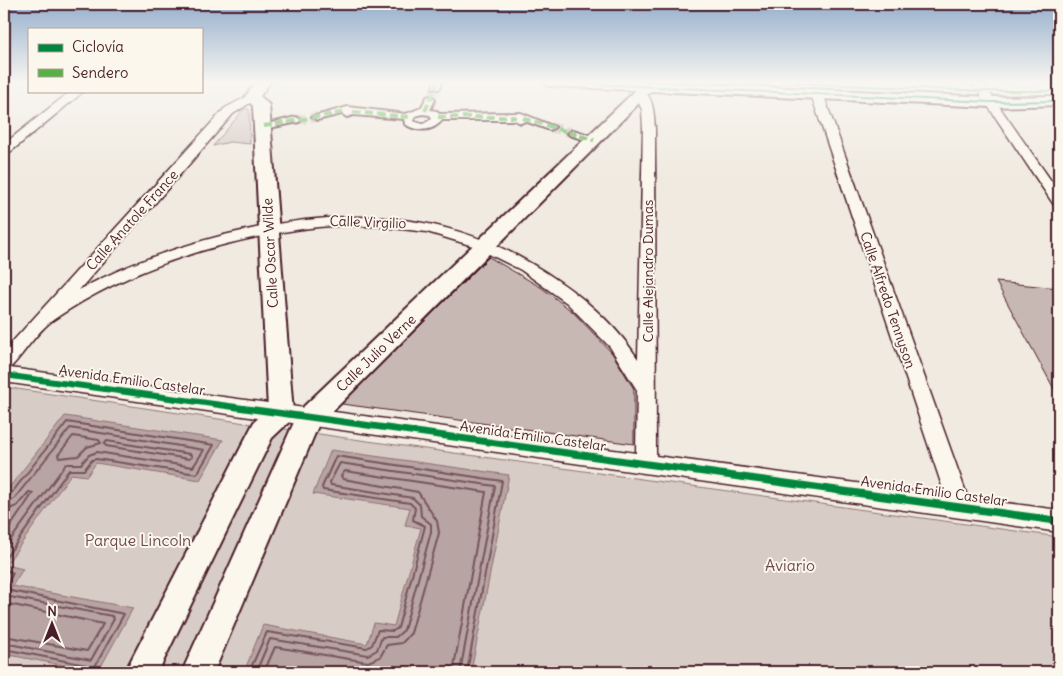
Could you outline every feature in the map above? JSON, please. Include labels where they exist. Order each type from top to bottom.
[{"type":"street","points":[[4,150],[50,114]]},
{"type":"street","name":"Calle Anatole France","points":[[4,363],[227,114]]},
{"type":"street","name":"Calle Oscar Wilde","points":[[262,114],[280,413]]},
{"type":"street","points":[[317,117],[339,114]]},
{"type":"street","points":[[372,114],[409,116],[413,114]]},
{"type":"street","points":[[435,114],[438,117],[520,118],[550,126]]},
{"type":"street","name":"Calle Julio Verne","points":[[198,672],[308,419],[619,114]]},
{"type":"street","name":"Calle Alejandro Dumas","points":[[646,464],[650,128],[648,114]]},
{"type":"street","name":"Calle Alfredo Tennyson","points":[[824,114],[960,506]]},
{"type":"street","points":[[1000,114],[1059,202]]},
{"type":"street","points":[[409,116],[410,124],[423,127],[432,124],[438,117]]},
{"type":"street","points":[[264,126],[296,120]]},
{"type":"street","points":[[573,133],[594,140]]},
{"type":"street","name":"Calle Virgilio","points":[[45,317],[111,280],[152,264],[242,234],[327,220],[381,220],[441,229],[486,245],[539,272],[582,307],[617,343],[647,389]]},
{"type":"street","name":"Avenida Emilio Castelar","points":[[4,375],[280,413],[308,419],[1059,520]]},
{"type":"street","points":[[141,672],[264,430],[280,413]]},
{"type":"green space","points":[[240,114],[249,114],[250,144],[230,142],[213,146]]},
{"type":"green space","name":"Parque Lincoln","points":[[4,387],[346,438],[1059,537],[1059,672],[4,672]]},
{"type":"water","points":[[65,416],[223,440],[200,480],[96,463],[87,476],[71,474],[6,565],[23,569],[12,586],[133,608],[98,672],[4,654],[4,494]]},
{"type":"water","points":[[331,450],[509,475],[471,672],[244,672],[263,625],[367,644],[374,623],[394,626],[421,528],[405,525],[410,508],[313,494]]},
{"type":"building","points":[[489,257],[542,288],[573,312],[612,353],[634,389],[634,444],[342,404]]},
{"type":"building","points":[[996,282],[1059,288],[1059,398]]},
{"type":"tunnel","points":[[296,120],[317,117]]},
{"type":"tunnel","points":[[550,127],[573,133]]},
{"type":"marked path","points":[[264,126],[336,114]]},
{"type":"marked path","points":[[370,114],[409,117]]},
{"type":"marked path","points":[[438,117],[516,117]]},
{"type":"marked path","points":[[523,118],[594,140]]},
{"type":"cycle path","points":[[4,375],[1059,521]]},
{"type":"park label","name":"Aviario","points":[[790,565]]}]
